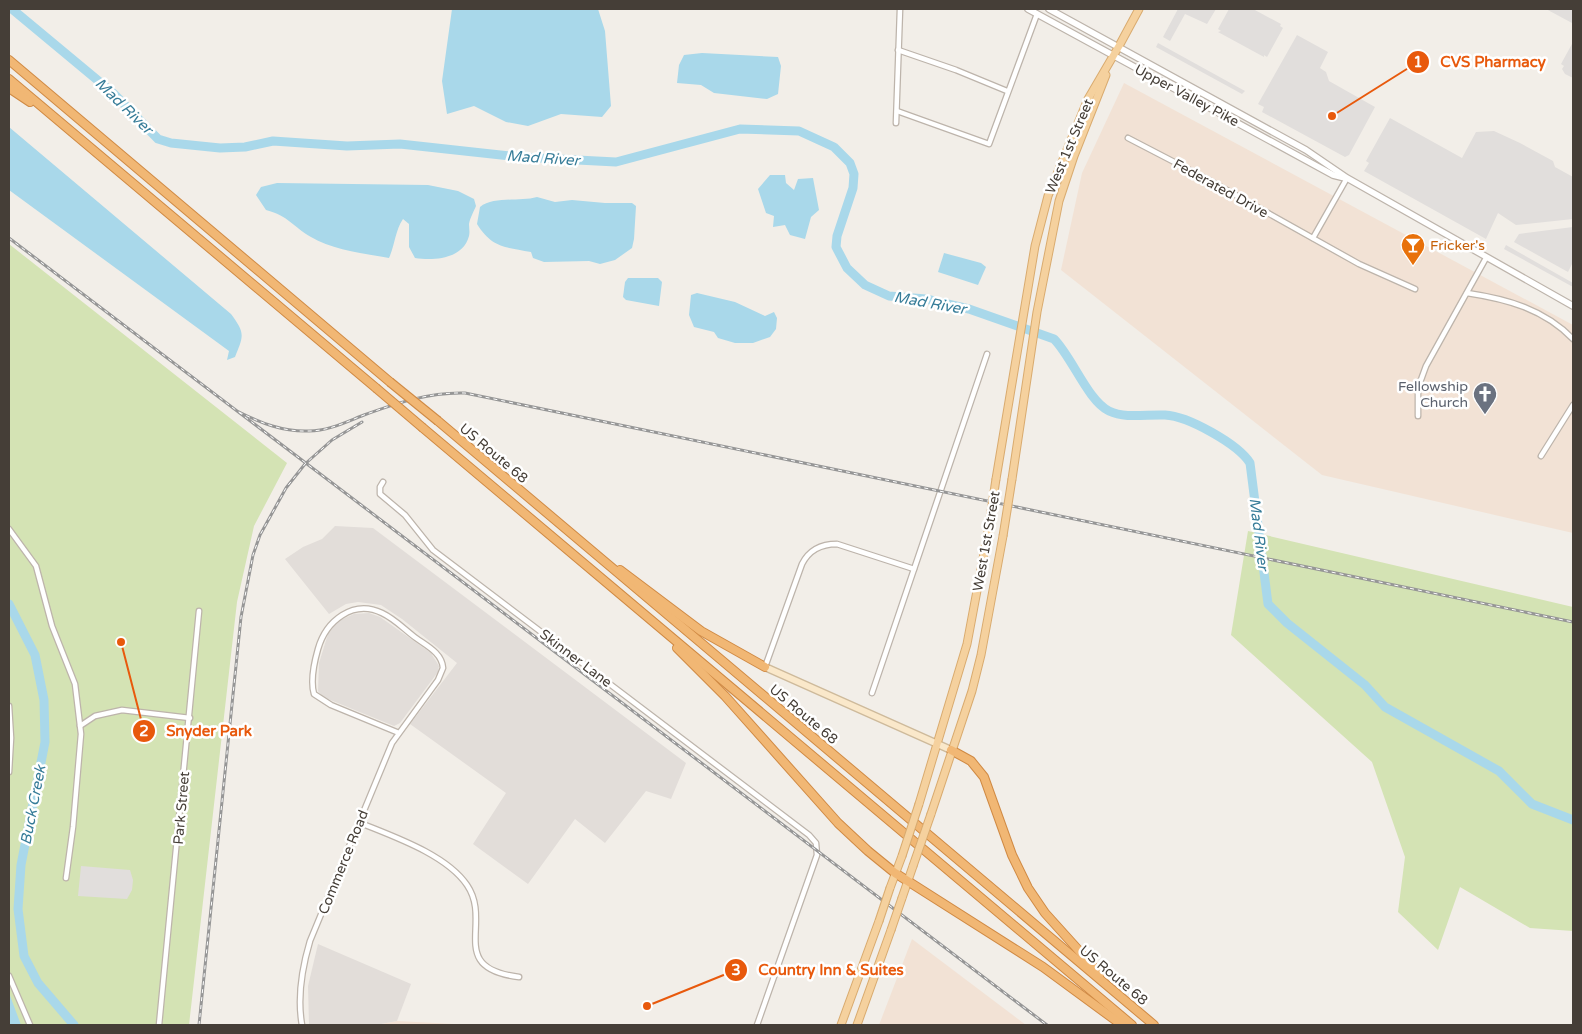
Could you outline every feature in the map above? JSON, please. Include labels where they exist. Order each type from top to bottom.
[{"type":"highway","name":"US Route 68","points":[[9,60],[1154,1025]]},
{"type":"highway","points":[[9,79],[70,131]]},
{"type":"highway","points":[[9,88],[70,131]]},
{"type":"highway","name":"US Route 68","points":[[70,131],[1132,1025]]},
{"type":"highway","points":[[585,545],[636,580],[701,631],[766,667]]},
{"type":"highway","points":[[660,627],[725,696],[838,823],[895,873],[1044,967],[1122,1025]]},
{"type":"highway","points":[[951,750],[971,761],[984,777],[1012,855],[1036,901],[1122,998]]},
{"type":"main road","name":"West 1st Street","points":[[841,1025],[902,856],[967,644],[988,532],[1035,246],[1048,196],[1088,98],[1120,46],[1139,9]]},
{"type":"main road","name":"West 1st Street","points":[[857,1025],[972,691],[981,655],[1003,536],[1037,312],[1059,201],[1074,156],[1114,56]]},
{"type":"main road","points":[[766,667],[937,742],[951,750]]},
{"type":"street","points":[[896,122],[900,9]]},
{"type":"street","name":"Upper Valley Pike","points":[[1028,9],[1333,175],[1347,178]]},
{"type":"street","name":"Upper Valley Pike","points":[[1049,9],[1120,46],[1306,150],[1347,178],[1573,306]]},
{"type":"street","points":[[897,111],[989,144],[1037,14],[1048,11],[1074,26],[1079,25]]},
{"type":"street","points":[[898,50],[956,70],[1007,91]]},
{"type":"street","name":"Federated Drive","points":[[1128,138],[1207,179],[1359,264],[1415,289]]},
{"type":"street","points":[[1312,238],[1347,178]]},
{"type":"street","points":[[1418,416],[1418,388],[1426,366],[1486,258]]},
{"type":"street","points":[[1467,293],[1507,300],[1531,309],[1555,323],[1573,339]]},
{"type":"street","points":[[872,693],[987,354]]},
{"type":"street","points":[[1541,456],[1573,405]]},
{"type":"street","name":"Skinner Lane","points":[[383,482],[380,487],[380,494],[405,515],[433,550],[814,839],[818,852],[757,1025]]},
{"type":"street","points":[[9,529],[31,559],[39,574],[48,615],[72,673],[80,726],[76,803],[66,878]]},
{"type":"street","points":[[766,667],[802,564],[812,550],[824,545],[837,544],[914,569]]},
{"type":"street","name":"Commerce Road","points":[[302,1025],[301,989],[308,948],[385,759],[398,733],[442,673],[443,663],[439,655],[391,619],[377,611],[356,610],[335,619],[326,630],[319,644],[313,672],[314,694],[331,705],[398,733]]},
{"type":"street","name":"Park Street","points":[[159,1025],[200,611]]},
{"type":"street","points":[[9,706],[12,738],[9,772]]},
{"type":"street","points":[[80,726],[95,716],[122,710],[190,718]]},
{"type":"street","points":[[358,822],[432,856],[462,879],[471,892],[476,910],[474,943],[477,955],[489,969],[519,977]]},
{"type":"street","points":[[9,976],[30,1025]]},
{"type":"shaded area","points":[[1178,9],[1216,9],[1207,24],[1185,14],[1170,41],[1163,37]]},
{"type":"shaded area","points":[[1229,9],[1253,9],[1281,24],[1280,26],[1283,28],[1267,57],[1218,32],[1221,31],[1218,29]]},
{"type":"shaded area","points":[[1546,9],[1573,9],[1573,21],[1572,23]]},
{"type":"shaded area","points":[[1297,35],[1328,52],[1320,68],[1326,72],[1329,81],[1375,107],[1349,155],[1345,157],[1262,112],[1264,107],[1258,104]]},
{"type":"shaded area","points":[[1573,42],[1573,78],[1565,74],[1562,69],[1564,66],[1561,64]]},
{"type":"shaded area","points":[[1158,43],[1245,91],[1242,94],[1156,47]]},
{"type":"shaded area","points":[[1124,83],[1573,325],[1573,533],[1322,475],[1061,270],[1082,173]]},
{"type":"shaded area","points":[[1390,118],[1462,158],[1476,132],[1494,131],[1553,161],[1555,167],[1573,177],[1573,219],[1516,225],[1498,213],[1486,239],[1364,171],[1369,163],[1366,161]]},
{"type":"shaded area","points":[[1573,227],[1573,262],[1568,272],[1514,242],[1519,234]]},
{"type":"shaded area","points":[[1506,245],[1573,283],[1573,287],[1504,249]]},
{"type":"shaded area","points":[[335,526],[373,528],[686,763],[671,799],[646,791],[605,843],[575,819],[528,884],[473,844],[506,793],[410,724],[457,663],[402,619],[381,605],[358,602],[346,604],[329,614],[285,559],[303,547],[322,539]]},
{"type":"shaded area","points":[[369,613],[380,617],[431,653],[439,666],[438,672],[400,723],[394,726],[323,697],[318,691],[319,663],[328,634],[338,621],[354,614]]},
{"type":"shaded area","points":[[81,866],[130,870],[133,880],[132,890],[127,899],[78,896]]},
{"type":"shaded area","points":[[912,939],[1026,1025],[879,1025]]},
{"type":"shaded area","points":[[318,944],[411,984],[397,1021],[376,1025],[309,1025],[308,986]]},
{"type":"shaded area","points":[[397,1021],[473,1025],[376,1025]]},
{"type":"green space","points":[[9,244],[287,463],[254,526],[237,602],[189,1025],[9,1025]]},
{"type":"green space","points":[[1248,531],[1573,607],[1573,931],[1530,928],[1460,887],[1438,950],[1398,912],[1405,857],[1372,762],[1231,635]]},
{"type":"water","points":[[452,9],[598,9],[605,31],[611,106],[602,117],[561,114],[528,126],[506,122],[474,106],[447,114],[442,81]]},
{"type":"water","points":[[702,53],[778,57],[781,66],[778,94],[767,99],[714,93],[701,85],[677,83],[679,65],[684,55]]},
{"type":"water","points":[[9,127],[231,314],[242,334],[235,357],[227,360],[229,351],[9,190]]},
{"type":"water","points":[[770,175],[785,175],[786,183],[794,190],[798,179],[813,178],[819,210],[811,217],[805,239],[790,235],[785,225],[773,227],[774,216],[766,213],[758,189]]},
{"type":"water","points":[[277,183],[428,185],[458,191],[474,199],[476,206],[469,224],[466,244],[461,250],[447,257],[415,258],[409,247],[409,224],[403,219],[398,228],[389,258],[349,251],[329,245],[311,237],[280,215],[266,210],[256,195],[261,187]]},
{"type":"water","points":[[537,197],[555,202],[572,200],[632,203],[636,206],[632,248],[615,260],[600,264],[589,261],[544,262],[533,258],[531,252],[506,247],[494,242],[488,238],[477,224],[480,207],[486,204],[499,200]]},
{"type":"water","points":[[944,253],[981,263],[986,267],[978,285],[938,272]]},
{"type":"water","points":[[628,278],[658,278],[662,282],[659,306],[626,300],[623,297],[625,282]]},
{"type":"water","points":[[697,293],[735,302],[765,316],[774,312],[777,318],[776,329],[770,337],[753,343],[735,343],[718,338],[714,332],[694,327],[689,315],[691,295]]},
{"type":"water","points":[[9,993],[21,1025],[9,1025]]},
{"type":"waterway","name":"Mad River","points":[[12,9],[113,93],[158,139],[171,143],[220,148],[245,147],[273,141],[347,146],[400,144],[519,157],[616,162],[740,129],[799,131],[834,147],[850,163],[854,174],[853,188],[837,236],[836,247],[847,268],[865,285],[889,296],[926,299],[969,309],[1054,339],[1087,389],[1101,406],[1109,411],[1129,416],[1165,415],[1186,420],[1212,432],[1235,448],[1250,463],[1268,604],[1287,623],[1365,685],[1385,707],[1499,771],[1532,804],[1573,820]]},
{"type":"waterway","name":"Buck Creek","points":[[9,604],[35,655],[44,700],[45,742],[21,865],[18,909],[24,956],[38,983],[74,1025]]},
{"type":"railway","points":[[9,238],[1047,1025]]},
{"type":"railway","points":[[239,412],[281,428],[316,431],[337,426],[413,399],[439,394],[465,393],[1573,622]]},
{"type":"railway","points":[[199,1025],[241,617],[253,555],[260,535],[286,488],[305,464],[332,440],[362,422]]},
{"type":"place","name":"CVS Pharmacy","points":[[1332,116]]},
{"type":"place","name":"Fricker's","points":[[1413,266]]},
{"type":"place","name":"Fellowship Church","points":[[1485,415]]},
{"type":"place","name":"Snyder Park","points":[[121,642]]},
{"type":"place","name":"Country Inn & Suites","points":[[647,1006]]}]
